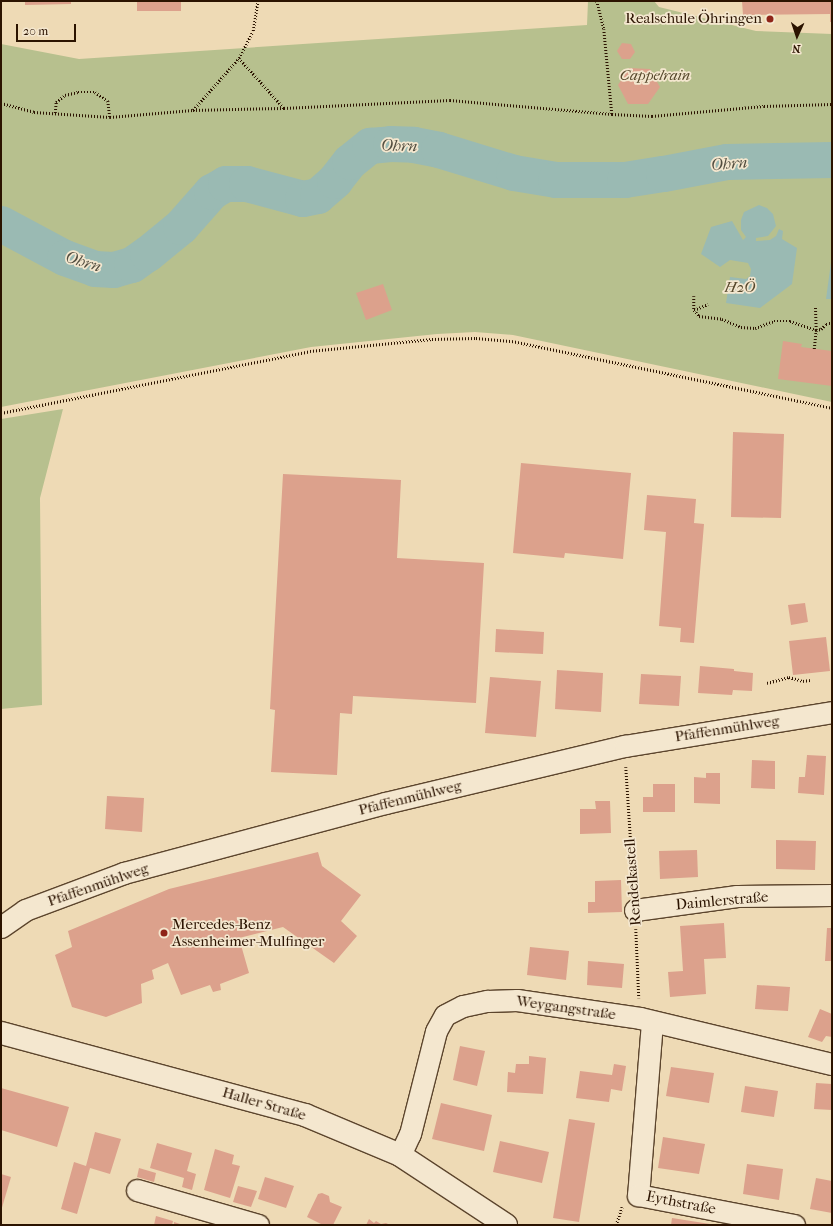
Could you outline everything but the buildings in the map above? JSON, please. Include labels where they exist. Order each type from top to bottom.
[{"type":"main road","name":"Haller Straße","points":[[1,1033],[305,1115],[400,1155],[506,1225]]},
{"type":"street","name":"Pfaffenmühlweg","points":[[1,927],[25,910],[124,874],[385,803],[625,746],[832,712]]},
{"type":"street","name":"Daimlerstraße","points":[[635,910],[737,896],[832,895]]},
{"type":"street","name":"Weygangstraße","points":[[400,1155],[410,1134],[436,1031],[445,1015],[463,1006],[487,1001],[517,1000],[646,1020],[832,1064]]},
{"type":"street","name":"Eythstraße","points":[[646,1020],[638,1195],[794,1225]]},
{"type":"street","points":[[137,1190],[258,1225]]},
{"type":"path","points":[[193,110],[239,58],[253,31],[258,1]]},
{"type":"path","points":[[598,1],[604,29],[612,114]]},
{"type":"path","points":[[239,58],[284,108]]},
{"type":"path","points":[[55,113],[56,102],[65,94],[95,92],[108,101],[110,117]]},
{"type":"path","points":[[1,103],[34,112],[110,117],[193,110],[284,108],[450,100],[652,116],[764,106],[832,104]]},
{"type":"path","points":[[694,296],[694,310],[699,316],[722,319],[740,327],[755,328],[774,321],[782,321],[802,324],[816,330],[822,329],[826,324],[832,322]]},
{"type":"path","points":[[694,310],[708,304]]},
{"type":"path","points":[[814,349],[816,330],[815,306]]},
{"type":"path","points":[[1,413],[310,351],[432,339],[476,338],[512,341],[832,408]]},
{"type":"path","points":[[767,683],[789,676],[803,681],[810,680]]},
{"type":"path","name":"Rendelkastell","points":[[625,746],[635,910],[646,1020]]},
{"type":"green space","points":[[588,1],[654,1],[659,7],[756,31],[832,34],[832,402],[513,335],[475,332],[437,334],[311,347],[1,407],[1,44],[79,59],[587,25]]},
{"type":"green space","points":[[63,409],[40,498],[42,705],[1,709],[1,419]]},
{"type":"water","points":[[759,205],[767,208],[773,214],[776,226],[768,236],[756,238],[756,241],[770,240],[776,236],[779,229],[783,231],[782,239],[797,248],[792,284],[760,308],[726,303],[730,277],[746,279],[750,276],[751,269],[748,263],[730,260],[720,267],[701,254],[711,227],[732,221],[743,240],[746,237],[741,230],[741,220],[744,212]]},
{"type":"water","points":[[832,255],[832,299],[826,299]]},
{"type":"waterway","name":"Ohrn","points":[[1,224],[65,258],[95,269],[114,270],[132,265],[148,254],[181,227],[212,192],[226,184],[247,184],[303,199],[318,196],[335,181],[350,162],[370,146],[391,144],[414,145],[439,150],[514,173],[556,180],[625,180],[727,162],[832,160]]},
{"type":"place","name":"Realschule Öhringen","points":[[770,19]]},
{"type":"place","name":"Mercedes-Benz Assenheimer-Mulfinger","points":[[164,933]]},
{"type":"park label","name":"Cappelrain","points":[[655,76]]},
{"type":"park label","name":"H2Ö","points":[[740,288]]}]
